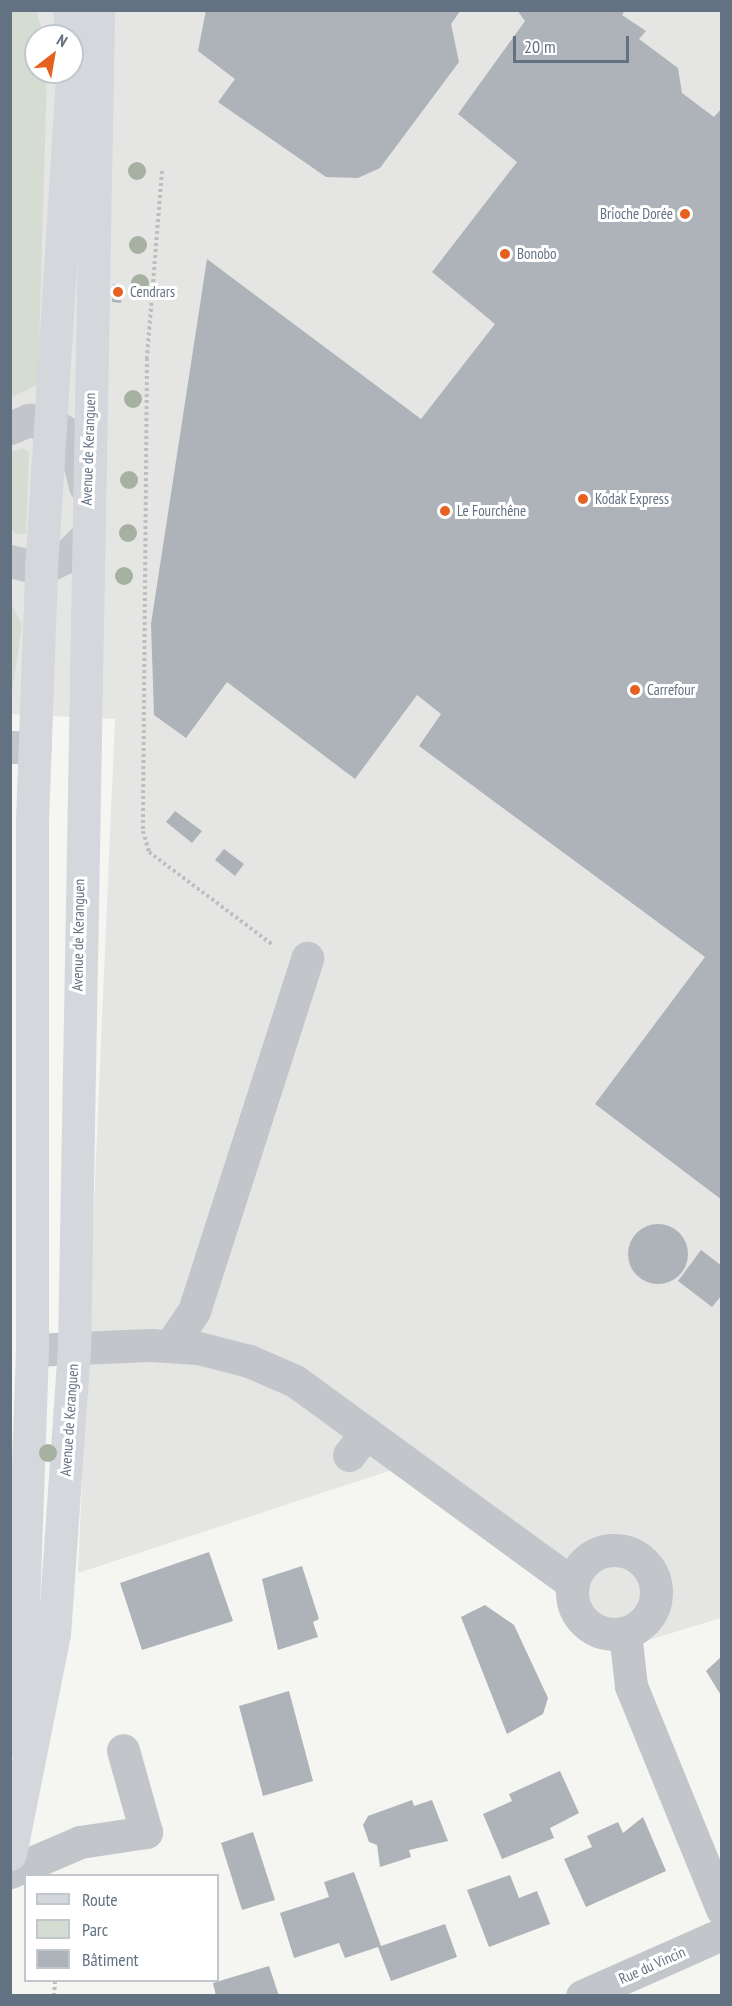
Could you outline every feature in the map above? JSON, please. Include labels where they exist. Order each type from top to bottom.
[{"type":"main road","points":[[10,1741],[22,1637],[32,1350],[23,747],[26,565],[51,424],[74,46],[69,10]]},
{"type":"main road","name":"Avenue de Keranguen","points":[[10,1854],[54,1634],[74,1350],[85,538],[98,10]]},
{"type":"street","points":[[10,428],[29,420],[51,424],[73,439],[86,488]]},
{"type":"street","points":[[26,565],[66,557],[85,538]]},
{"type":"street","points":[[170,1346],[194,1311],[305,963]]},
{"type":"street","points":[[32,1350],[170,1346],[258,1365],[295,1381],[358,1444],[573,1584]]},
{"type":"street","points":[[611,1550],[625,1551],[647,1566],[656,1592],[654,1606],[648,1618],[625,1633],[610,1634],[585,1623],[572,1598],[573,1584],[586,1560],[611,1550]]},
{"type":"street","points":[[625,1633],[631,1686],[722,1910]]},
{"type":"street","points":[[10,1872],[81,1842],[146,1832],[123,1750]]},
{"type":"street","name":"Rue du Vincin","points":[[582,1995],[722,1934]]},
{"type":"path","points":[[162,171],[147,358],[143,831],[149,852],[305,963]]},
{"type":"shaded area","points":[[10,11],[721,11],[721,1618],[629,1646],[395,1469],[78,1573],[115,719],[11,714]]},
{"type":"green space","points":[[11,11],[37,11],[40,24],[24,24],[24,84],[47,84],[38,384],[11,398]]},
{"type":"green space","points":[[22,448],[29,453],[26,534],[16,534],[11,529],[11,452]]},
{"type":"green space","points":[[11,603],[22,625],[10,699]]},
{"type":"building","points":[[206,10],[461,10],[451,24],[459,62],[380,168],[358,178],[326,177],[218,102],[235,79],[198,51]]},
{"type":"building","name":"Le Fourchêne","points":[[517,10],[625,10],[622,15],[646,31],[639,39],[678,68],[682,93],[714,117],[722,108],[722,1200],[595,1104],[705,957],[419,746],[441,714],[417,695],[355,779],[227,682],[186,738],[154,715],[151,624],[207,259],[421,419],[495,324],[432,272],[517,162],[458,114],[525,21]]},
{"type":"building","points":[[113,284],[122,285],[121,303],[112,302]]},
{"type":"building","points":[[175,811],[202,831],[192,843],[166,822]]},
{"type":"building","points":[[224,849],[244,864],[235,876],[215,860]]},
{"type":"building","points":[[658,1224],[679,1233],[688,1254],[679,1275],[658,1284],[637,1275],[628,1254],[637,1233]]},
{"type":"building","points":[[701,1250],[722,1266],[722,1295],[712,1307],[678,1281]]},
{"type":"building","points":[[209,1552],[233,1621],[142,1650],[120,1583]]},
{"type":"building","points":[[302,1566],[319,1619],[313,1622],[318,1637],[278,1650],[262,1579]]},
{"type":"building","points":[[485,1605],[514,1625],[548,1698],[543,1714],[507,1734],[461,1617]]},
{"type":"building","points":[[722,1656],[722,1697],[706,1671]]},
{"type":"building","points":[[289,1691],[313,1781],[263,1796],[239,1706]]},
{"type":"building","points":[[560,1771],[579,1813],[550,1828],[554,1838],[502,1859],[483,1814],[512,1801],[509,1794]]},
{"type":"building","points":[[412,1800],[414,1806],[432,1800],[448,1841],[409,1850],[411,1857],[380,1867],[377,1845],[369,1842],[363,1825],[368,1816]]},
{"type":"building","points":[[643,1817],[666,1871],[586,1907],[564,1859],[592,1847],[587,1836],[618,1822],[623,1833]]},
{"type":"building","points":[[253,1832],[275,1900],[242,1910],[221,1843]]},
{"type":"building","points":[[354,1872],[381,1946],[445,1924],[457,1957],[391,1981],[378,1947],[345,1958],[339,1943],[294,1958],[280,1913],[329,1897],[324,1882]]},
{"type":"building","points":[[510,1875],[519,1898],[537,1891],[550,1924],[489,1947],[467,1890]]},
{"type":"building","points":[[269,1966],[279,1996],[216,1996],[213,1983]]},
{"type":"place","name":"Brioche Dorée","points":[[685,214]]},
{"type":"place","name":"Bonobo","points":[[505,254]]},
{"type":"place","name":"Cendrars","points":[[118,292]]},
{"type":"place","name":"Kodak Express","points":[[583,499]]},
{"type":"place","name":"Le Fourchêne","points":[[445,511]]},
{"type":"place","name":"Carrefour","points":[[635,690]]}]
